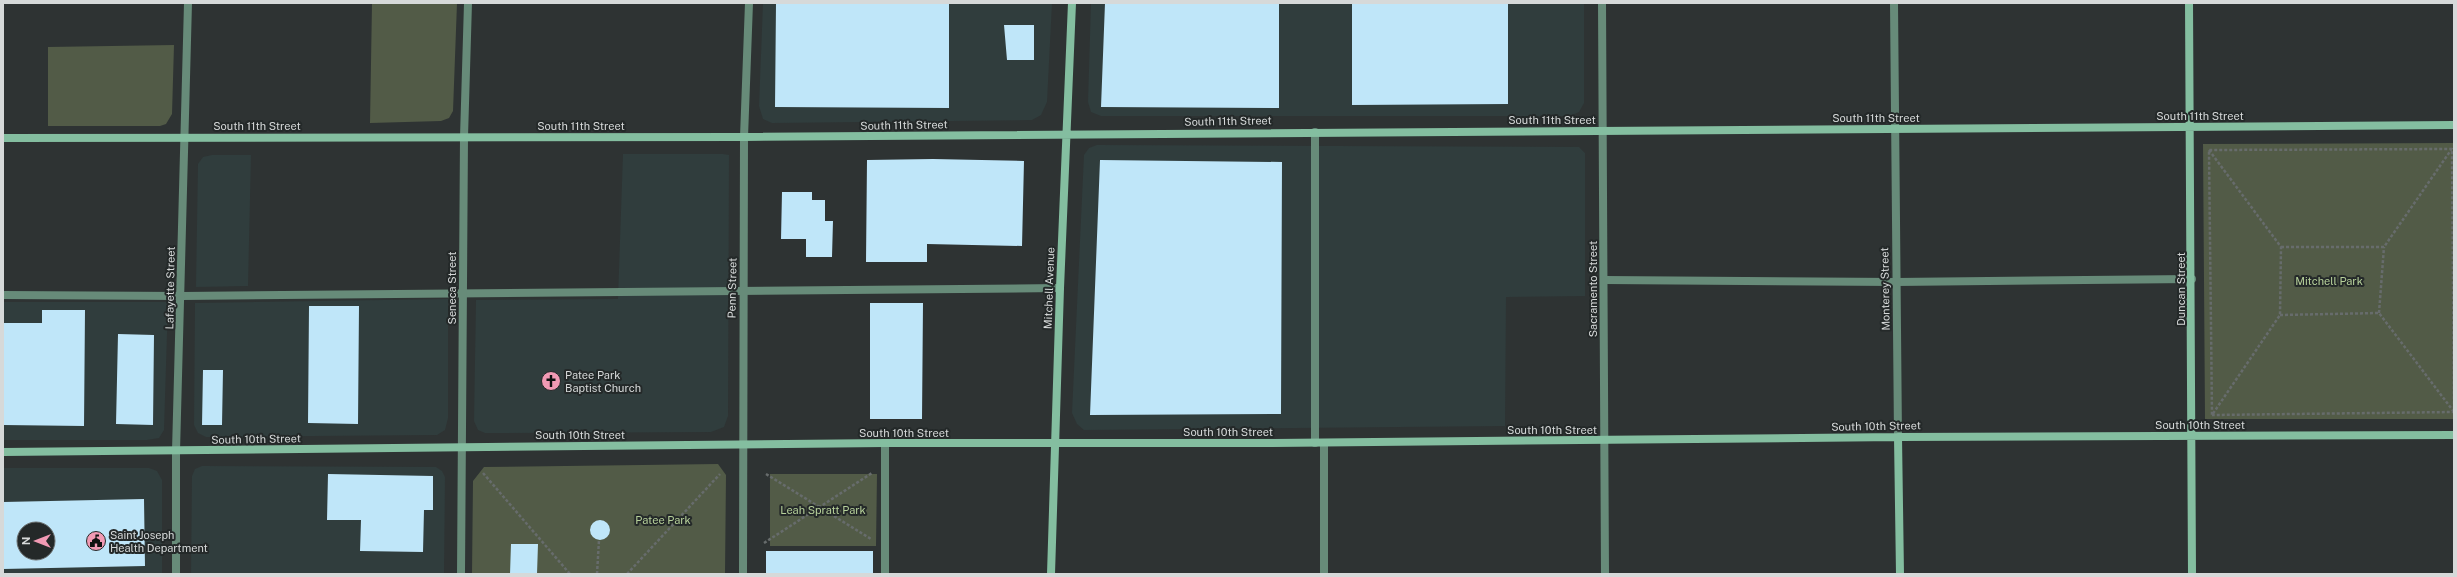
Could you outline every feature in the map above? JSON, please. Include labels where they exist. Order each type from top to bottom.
[{"type":"street","name":"Lafayette Street","points":[[176,574],[176,451],[182,296],[188,3]]},
{"type":"street","name":"Seneca Street","points":[[461,574],[464,137],[468,3]]},
{"type":"street","name":"Penn Street","points":[[743,574],[744,137],[749,3]]},
{"type":"street","name":"Mitchell Avenue","points":[[1051,574],[1060,288],[1072,3]]},
{"type":"street","name":"Sacramento Street","points":[[1602,3],[1605,574]]},
{"type":"street","name":"Monterey Street","points":[[1894,3],[1900,574]]},
{"type":"street","name":"Duncan Street","points":[[2189,3],[2192,127],[2192,574]]},
{"type":"street","name":"South 11th Street","points":[[3,138],[744,137],[2454,125]]},
{"type":"street","points":[[1315,132],[1320,443],[1324,574]]},
{"type":"street","points":[[1604,280],[1896,282],[2192,279]]},
{"type":"street","points":[[3,295],[182,296],[463,292],[1060,288]]},
{"type":"street","name":"South 10th Street","points":[[3,452],[885,443],[1320,443],[1898,437],[2454,435]]},
{"type":"street","points":[[884,574],[885,443]]},
{"type":"path","points":[[2210,150],[2452,149]]},
{"type":"path","points":[[2452,149],[2384,247],[2379,313],[2454,412]]},
{"type":"path","points":[[2452,149],[2454,412]]},
{"type":"path","points":[[2210,150],[2281,247],[2280,316],[2212,415]]},
{"type":"path","points":[[2210,150],[2212,415]]},
{"type":"path","points":[[2281,247],[2384,247]]},
{"type":"path","points":[[2280,316],[2379,313]]},
{"type":"path","points":[[2212,415],[2454,412]]},
{"type":"path","points":[[764,543],[874,471]]},
{"type":"path","points":[[483,473],[570,574]]},
{"type":"path","points":[[627,574],[720,474]]},
{"type":"path","points":[[766,474],[885,547]]},
{"type":"path","points":[[597,574],[599,540]]},
{"type":"shaded area","points":[[763,3],[1052,3],[1047,102],[1041,115],[1032,120],[772,123],[763,119],[759,106]]},
{"type":"shaded area","points":[[1091,3],[1584,3],[1584,103],[1579,112],[1570,116],[1101,116],[1091,112],[1088,102]]},
{"type":"shaded area","points":[[1097,145],[1579,147],[1585,153],[1585,296],[1506,297],[1505,426],[1084,430],[1077,424],[1072,413],[1084,155],[1089,148]]},
{"type":"shaded area","points":[[623,154],[729,155],[728,416],[724,427],[711,432],[485,433],[478,430],[474,421],[476,300],[618,299]]},
{"type":"shaded area","points":[[212,155],[251,155],[248,286],[196,287],[198,164],[203,157]]},
{"type":"shaded area","points":[[448,299],[448,418],[445,430],[437,435],[206,437],[198,433],[194,425],[195,303]]},
{"type":"shaded area","points":[[3,302],[168,302],[164,430],[159,438],[147,440],[3,440]]},
{"type":"shaded area","points":[[202,466],[436,467],[442,471],[445,477],[444,574],[191,574],[192,476],[195,469]]},
{"type":"shaded area","points":[[3,468],[149,468],[157,471],[162,480],[162,574],[3,574]]},
{"type":"green space","points":[[372,3],[457,3],[453,111],[449,118],[441,121],[370,123]]},
{"type":"green space","points":[[174,45],[172,114],[166,124],[160,126],[48,126],[48,47]]},
{"type":"green space","name":"Mitchell Park","points":[[2454,143],[2454,419],[2205,419],[2203,144]]},
{"type":"green space","name":"Patee Park","points":[[718,464],[726,475],[725,574],[472,574],[473,481],[484,467]]},
{"type":"green space","name":"Leah Spratt Park","points":[[770,474],[877,474],[876,546],[770,546]]},
{"type":"building","points":[[776,3],[949,3],[949,108],[775,107]]},
{"type":"building","points":[[1105,3],[1279,3],[1279,108],[1101,107]]},
{"type":"building","points":[[1352,3],[1508,3],[1508,104],[1352,105]]},
{"type":"building","points":[[1004,25],[1034,25],[1034,60],[1007,60]]},
{"type":"building","points":[[933,159],[1024,161],[1022,246],[927,244],[927,262],[866,262],[867,160]]},
{"type":"building","points":[[1100,160],[1282,162],[1281,414],[1090,415]]},
{"type":"building","points":[[782,192],[812,192],[812,200],[825,200],[825,221],[833,221],[832,257],[806,257],[806,239],[781,239]]},
{"type":"building","points":[[870,303],[923,303],[922,419],[870,419]]},
{"type":"building","points":[[309,306],[359,306],[358,424],[308,423]]},
{"type":"building","points":[[42,310],[85,310],[84,426],[3,425],[3,323],[42,323]]},
{"type":"building","points":[[118,334],[154,335],[153,425],[116,424]]},
{"type":"building","points":[[203,370],[223,370],[222,425],[202,425]]},
{"type":"building","points":[[328,474],[433,476],[433,510],[424,510],[423,552],[360,551],[361,520],[327,520]]},
{"type":"building","name":"Saint Joseph Health Department","points":[[144,499],[145,566],[3,569],[3,502]]},
{"type":"building","points":[[600,520],[607,523],[610,530],[607,537],[600,540],[593,537],[590,530],[593,523]]},
{"type":"building","points":[[511,544],[538,544],[537,574],[510,574]]},
{"type":"building","points":[[766,551],[873,551],[873,574],[766,574]]},
{"type":"place","name":"Patee Park Baptist Church","points":[[551,381]]},
{"type":"place","name":"Saint Joseph Health Department","points":[[96,541]]}]
